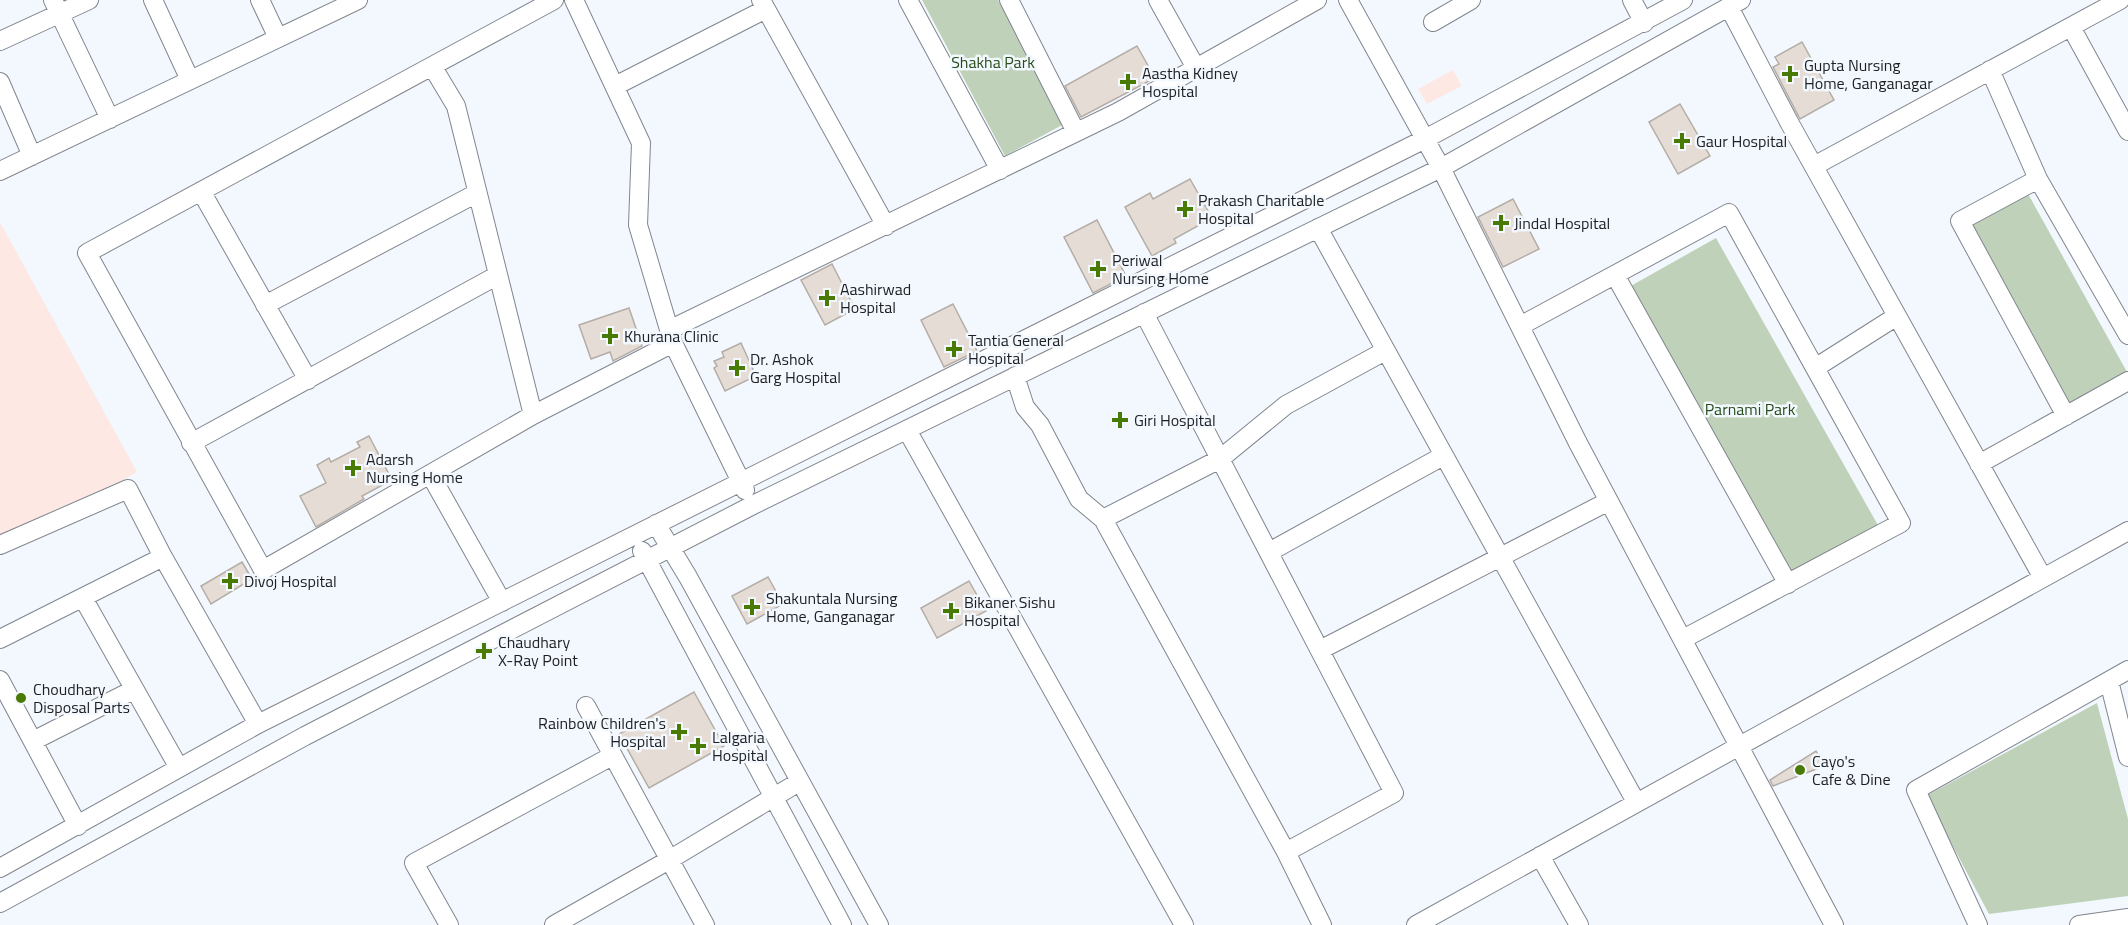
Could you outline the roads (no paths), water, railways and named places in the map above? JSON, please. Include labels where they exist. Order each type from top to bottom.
[{"type":"street","points":[[0,41],[56,7],[89,0]]},
{"type":"street","points":[[153,0],[190,80]]},
{"type":"street","points":[[260,0],[278,38]]},
{"type":"street","points":[[554,0],[87,253],[263,570],[671,337],[886,225],[1076,132],[1317,0]]},
{"type":"street","points":[[574,0],[641,143],[638,225],[671,337],[753,505]]},
{"type":"street","points":[[908,0],[1000,170]]},
{"type":"street","points":[[1009,0],[1076,132]]},
{"type":"street","points":[[1158,0],[1196,68]]},
{"type":"street","points":[[1348,0],[1441,168],[1610,501],[1834,925]]},
{"type":"street","points":[[1433,22],[1471,0]]},
{"type":"street","points":[[1632,0],[1644,23]]},
{"type":"street","points":[[0,868],[258,724],[1425,139],[1683,0]]},
{"type":"street","points":[[1814,166],[2120,0]]},
{"type":"street","points":[[0,171],[355,1]]},
{"type":"street","points":[[0,903],[305,736],[670,547],[1441,168],[1735,3],[1814,166],[2043,578]]},
{"type":"street","points":[[615,86],[763,4],[886,225]]},
{"type":"street","points":[[56,7],[110,119]]},
{"type":"street","points":[[2071,27],[2128,131]]},
{"type":"street","points":[[432,66],[456,106],[533,415]]},
{"type":"street","points":[[1990,70],[2038,179],[2128,335]]},
{"type":"street","points":[[0,82],[32,156]]},
{"type":"street","points":[[2038,179],[1960,221],[2066,416]]},
{"type":"street","points":[[201,191],[308,380]]},
{"type":"street","points":[[266,304],[477,193]]},
{"type":"street","points":[[1520,326],[1729,213],[1901,523],[1683,639]]},
{"type":"street","points":[[1318,228],[1636,802]]},
{"type":"street","points":[[191,443],[498,275]]},
{"type":"street","points":[[1615,275],[1788,584]]},
{"type":"street","points":[[1144,313],[1394,793],[1286,852]]},
{"type":"street","points":[[1815,368],[1898,316]]},
{"type":"street","points":[[1103,519],[1220,459],[1286,405],[1385,351]]},
{"type":"street","points":[[1016,376],[1025,406],[1040,425],[1079,499],[1103,519],[1286,852],[1322,925]]},
{"type":"street","points":[[1980,464],[2128,381]]},
{"type":"street","points":[[907,430],[1184,925]]},
{"type":"street","points":[[1269,552],[1443,456]]},
{"type":"street","points":[[430,474],[502,602]]},
{"type":"street","points":[[0,545],[128,489],[163,557],[258,724]]},
{"type":"street","points":[[1320,650],[1610,501]]},
{"type":"street","points":[[656,524],[879,925]]},
{"type":"street","points":[[1428,922],[1636,802],[1740,747],[2128,531]]},
{"type":"street","points":[[634,535],[772,799],[842,925]]},
{"type":"street","points":[[0,639],[163,557]]},
{"type":"street","points":[[83,597],[133,690],[179,768]]},
{"type":"street","points":[[1978,925],[1916,790],[2128,670]]},
{"type":"street","points":[[0,680],[78,826]]},
{"type":"street","points":[[2109,681],[2128,757]]},
{"type":"street","points":[[33,741],[133,690]]},
{"type":"street","points":[[586,706],[705,925]]},
{"type":"street","points":[[449,925],[414,863],[612,756]]},
{"type":"street","points":[[554,925],[574,920],[799,782]]},
{"type":"street","points":[[1540,856],[1579,925]]},
{"type":"street","points":[[2085,924],[2128,918]]},
{"type":"place","name":"Gupta Nursing Home, Ganganagar","points":[[1790,74]]},
{"type":"place","name":"Aastha Kidney Hospital","points":[[1128,82]]},
{"type":"place","name":"Gaur Hospital","points":[[1682,141]]},
{"type":"place","name":"Prakash Charitable Hospital","points":[[1185,209]]},
{"type":"place","name":"Jindal Hospital","points":[[1501,223]]},
{"type":"place","name":"Periwal Nursing Home","points":[[1098,269]]},
{"type":"place","name":"Aashirwad Hospital","points":[[827,298]]},
{"type":"place","name":"Khurana Clinic","points":[[610,336]]},
{"type":"place","name":"Tantia General Hospital","points":[[954,349]]},
{"type":"place","name":"Dr. Ashok Garg Hospital","points":[[737,368]]},
{"type":"place","name":"Giri Hospital","points":[[1120,420]]},
{"type":"place","name":"Adarsh Nursing Home","points":[[353,468]]},
{"type":"place","name":"Divoj Hospital","points":[[230,581]]},
{"type":"place","name":"Shakuntala Nursing Home, Ganganagar","points":[[752,607]]},
{"type":"place","name":"Bikaner Sishu Hospital","points":[[951,611]]},
{"type":"place","name":"Chaudhary X-Ray Point","points":[[484,651]]},
{"type":"place","name":"Choudhary Disposal Parts","points":[[21,698]]},
{"type":"place","name":"Rainbow Children's Hospital","points":[[679,732]]},
{"type":"place","name":"Lalgaria Hospital","points":[[698,746]]},
{"type":"place","name":"Cayo's Cafe & Dine","points":[[1800,770]]},
{"type":"park label","name":"Shakha Park","points":[[993,62]]},
{"type":"park label","name":"Parnami Park","points":[[1750,409]]}]
